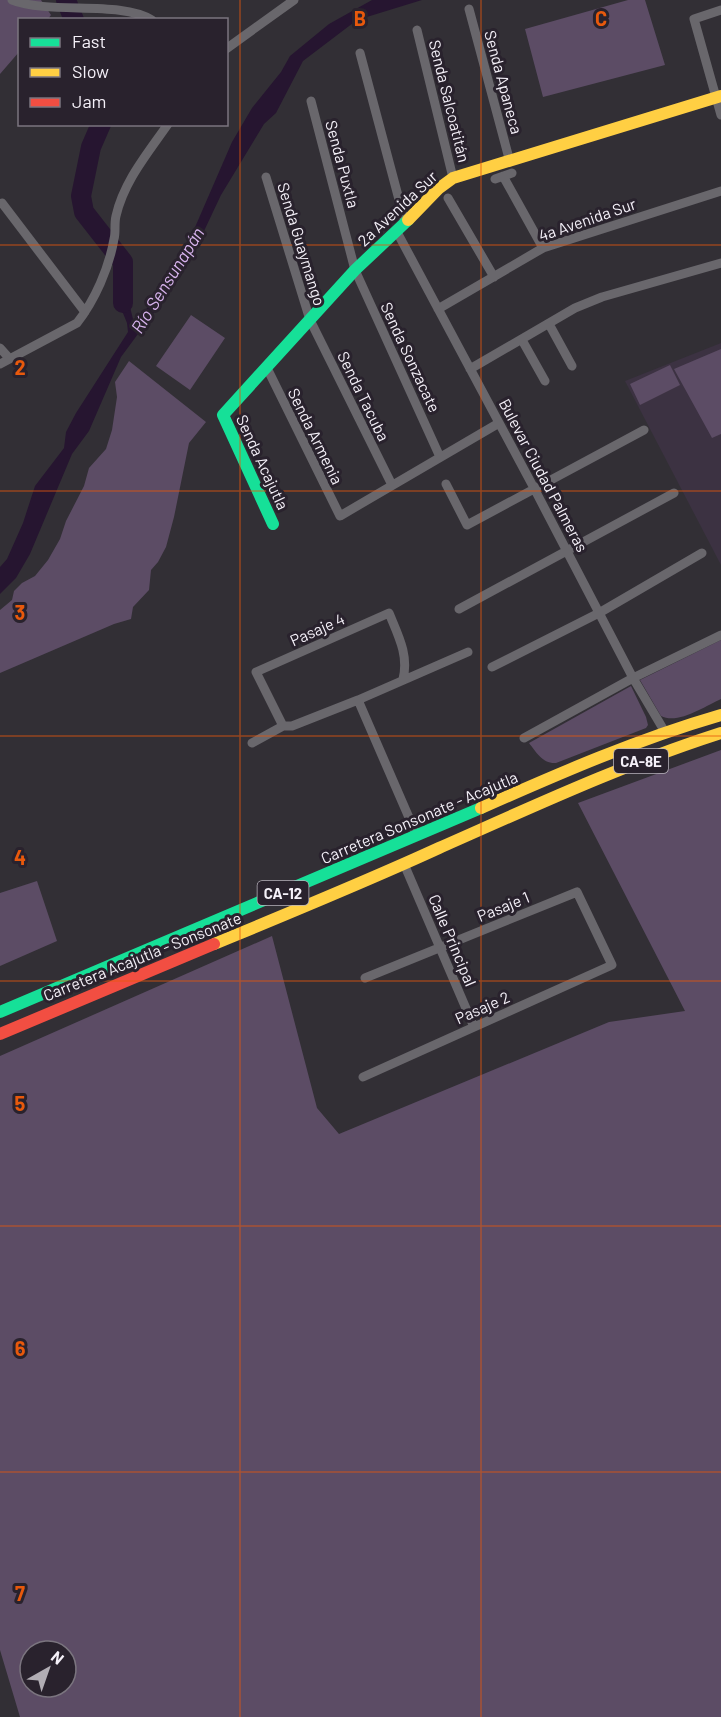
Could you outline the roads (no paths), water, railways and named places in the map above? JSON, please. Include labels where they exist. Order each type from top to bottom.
[{"type":"main road","name":"2a Avenida Sur","points":[[223,415],[355,270],[397,232],[438,189],[453,178],[505,172],[719,97]]},
{"type":"main road","name":"Senda Acajutla","points":[[223,415],[273,524]]},
{"type":"main road","name":"Carretera Sonsonate - Acajutla","points":[[0,1012],[564,772],[665,732],[721,715]]},
{"type":"main road","name":"CA-8E","points":[[561,793],[721,734]]},
{"type":"main road","name":"Carretera Acajutla - Sonsonate","points":[[0,1034],[107,987],[304,908],[561,793]]},
{"type":"street","points":[[12,0],[58,7],[133,11],[148,18]]},
{"type":"street","points":[[228,48],[294,0]]},
{"type":"street","name":"Senda Apaneca","points":[[469,9],[505,172],[543,248]]},
{"type":"street","points":[[721,10],[694,19],[719,97],[721,115]]},
{"type":"street","name":"Senda Salcoatitán","points":[[417,30],[453,178]]},
{"type":"street","points":[[360,53],[405,222]]},
{"type":"street","name":"Senda Puxtla","points":[[310,101],[355,270]]},
{"type":"street","points":[[0,364],[77,323],[85,312],[104,275],[115,238],[116,217],[129,181],[167,126]]},
{"type":"street","name":"Senda Guaymango","points":[[266,177],[310,320]]},
{"type":"street","name":"4a Avenida Sur","points":[[438,309],[543,248],[721,191]]},
{"type":"street","points":[[449,199],[494,277]]},
{"type":"street","points":[[2,203],[85,312]]},
{"type":"street","name":"Bulevar Ciudad Palmeras","points":[[397,232],[633,678],[665,732]]},
{"type":"street","points":[[470,369],[575,308],[602,297],[721,263]]},
{"type":"street","name":"Senda Sonzacate","points":[[355,270],[440,457]]},
{"type":"street","name":"Senda Tacuba","points":[[310,320],[392,485]]},
{"type":"street","points":[[549,324],[572,366]]},
{"type":"street","points":[[522,340],[545,381]]},
{"type":"street","points":[[0,348],[9,358]]},
{"type":"street","name":"Senda Armenia","points":[[267,368],[340,516],[392,485]]},
{"type":"street","points":[[392,485],[499,423]]},
{"type":"street","points":[[446,484],[467,525],[644,430]]},
{"type":"street","points":[[459,609],[674,493]]},
{"type":"street","points":[[492,668],[600,613],[702,553]]},
{"type":"street","name":"Pasaje 4","points":[[283,726],[256,672],[389,613],[405,654],[403,679]]},
{"type":"street","points":[[524,738],[633,678],[721,635]]},
{"type":"street","points":[[252,743],[283,726],[292,726],[358,700],[468,652]]},
{"type":"street","points":[[358,700],[417,836]]},
{"type":"street","name":"Calle Principal","points":[[404,864],[474,1027]]},
{"type":"street","name":"Pasaje 1","points":[[365,978],[577,892],[612,965]]},
{"type":"street","name":"Pasaje 2","points":[[363,1077],[612,965]]},
{"type":"water","name":"Río Sensunapán","points":[[372,0],[422,0],[357,20],[303,61],[276,113],[264,124],[221,195],[180,277],[121,357],[89,431],[72,454],[30,554],[16,578],[0,594],[0,567],[7,559],[23,523],[35,486],[64,448],[66,432],[76,413],[128,332],[127,323],[116,296],[123,279],[133,319],[136,322],[159,293],[186,248],[232,142],[252,108],[281,72],[290,56],[329,24]]},
{"type":"waterway","points":[[66,0],[73,18]]},
{"type":"waterway","points":[[100,126],[91,147],[81,196],[84,212],[123,262],[123,303]]}]
